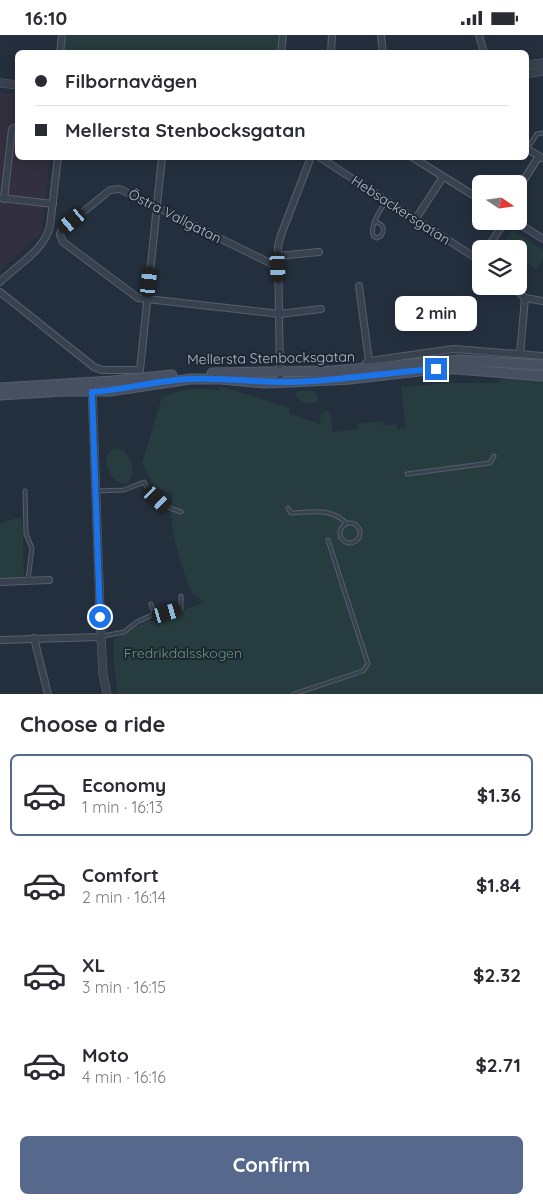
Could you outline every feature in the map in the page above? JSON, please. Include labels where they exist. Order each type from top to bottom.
[{"type":"main road","name":"Mellersta Stenbocksgatan","points":[[0,395],[63,391],[186,373],[280,373],[363,369],[458,360],[543,365]]},
{"type":"main road","name":"Mellersta Stenbocksgatan","points":[[0,388],[92,387],[110,391],[158,382],[190,379],[280,382],[341,379],[446,369],[543,376]]},
{"type":"street","points":[[60,50],[62,35]]},
{"type":"street","points":[[281,50],[283,35]]},
{"type":"street","points":[[331,50],[332,35]]},
{"type":"street","points":[[381,35],[383,50]]},
{"type":"street","points":[[480,38],[487,35]]},
{"type":"street","points":[[529,65],[543,63]]},
{"type":"street","points":[[529,73],[543,71]]},
{"type":"street","points":[[0,83],[15,85]]},
{"type":"street","points":[[15,128],[12,129],[2,198],[53,204]]},
{"type":"street","points":[[528,175],[541,157],[529,146]]},
{"type":"street","points":[[0,282],[46,239],[50,226],[58,160]]},
{"type":"street","points":[[0,292],[94,367],[102,370],[140,370],[162,160]]},
{"type":"street","points":[[280,382],[278,255],[281,235],[309,160]]},
{"type":"street","name":"Hebsackersgatan","points":[[324,160],[472,256]]},
{"type":"street","points":[[417,160],[472,195]]},
{"type":"street","points":[[415,220],[443,177]]},
{"type":"street","name":"Östra Vallgatan","points":[[147,300],[138,298],[60,239],[61,230],[110,190],[120,189],[278,267]]},
{"type":"street","points":[[528,230],[543,239]]},
{"type":"street","points":[[278,255],[319,252]]},
{"type":"street","points":[[359,286],[369,361],[363,369]]},
{"type":"street","points":[[522,295],[525,298],[543,301]]},
{"type":"street","points":[[520,354],[525,298]]},
{"type":"street","points":[[147,300],[280,314],[321,309]]},
{"type":"street","name":"Mellersta Stenbocksgatan","points":[[369,361],[454,349],[543,356]]},
{"type":"street","points":[[92,387],[101,637],[103,674],[107,694]]},
{"type":"street","points":[[0,582],[49,580]]},
{"type":"street","points":[[0,640],[101,637]]},
{"type":"street","points":[[34,638],[48,694]]},
{"type":"lane","points":[[529,144],[537,135],[543,133]]},
{"type":"lane","points":[[374,221],[384,227],[384,232],[377,238],[373,236],[372,231],[374,221],[386,201]]},
{"type":"lane","points":[[407,474],[490,463],[494,456]]},
{"type":"lane","points":[[96,491],[124,490],[144,482],[149,492],[165,507],[181,512]]},
{"type":"lane","points":[[25,491],[26,534],[32,548],[28,581]]},
{"type":"lane","points":[[288,508],[291,513],[322,511],[342,518],[347,524]]},
{"type":"lane","points":[[347,524],[354,524],[359,531],[358,538],[351,543],[345,541],[340,534],[342,528],[347,524]]},
{"type":"lane","points":[[294,694],[363,671],[368,664],[328,540]]},
{"type":"lane","points":[[101,637],[124,632],[137,622],[154,614],[181,609],[181,596]]},
{"type":"lane","points":[[151,604],[154,614]]},
{"type":"shaded area","points":[[0,93],[15,95],[15,160],[50,160],[41,233],[0,271]]},
{"type":"green space","points":[[62,35],[283,35],[281,50],[60,50]]},
{"type":"green space","points":[[512,230],[543,250],[543,259],[536,269],[527,263],[527,240],[506,240]]},
{"type":"green space","name":"Fredrikdalsskogen","points":[[506,376],[543,379],[543,694],[118,694],[114,667],[114,639],[143,623],[205,602],[193,595],[180,559],[171,517],[173,494],[154,487],[142,463],[162,397],[196,388],[218,391],[220,386],[290,408],[289,413],[320,424],[321,413],[327,411],[330,414],[333,432],[358,429],[357,424],[383,421],[383,426],[396,424],[398,429],[406,428],[401,387],[447,383],[498,383]]},
{"type":"green space","points":[[298,390],[314,391],[318,397],[317,402],[302,402],[295,395]]},
{"type":"green space","points":[[116,448],[124,451],[131,464],[132,473],[129,481],[124,484],[118,482],[112,476],[106,461],[108,454]]},
{"type":"green space","points":[[21,517],[24,579],[0,580],[0,523]]},
{"type":"route","points":[[100,617],[92,392],[110,391],[174,380],[221,379],[264,383],[316,381],[436,369]]}]
